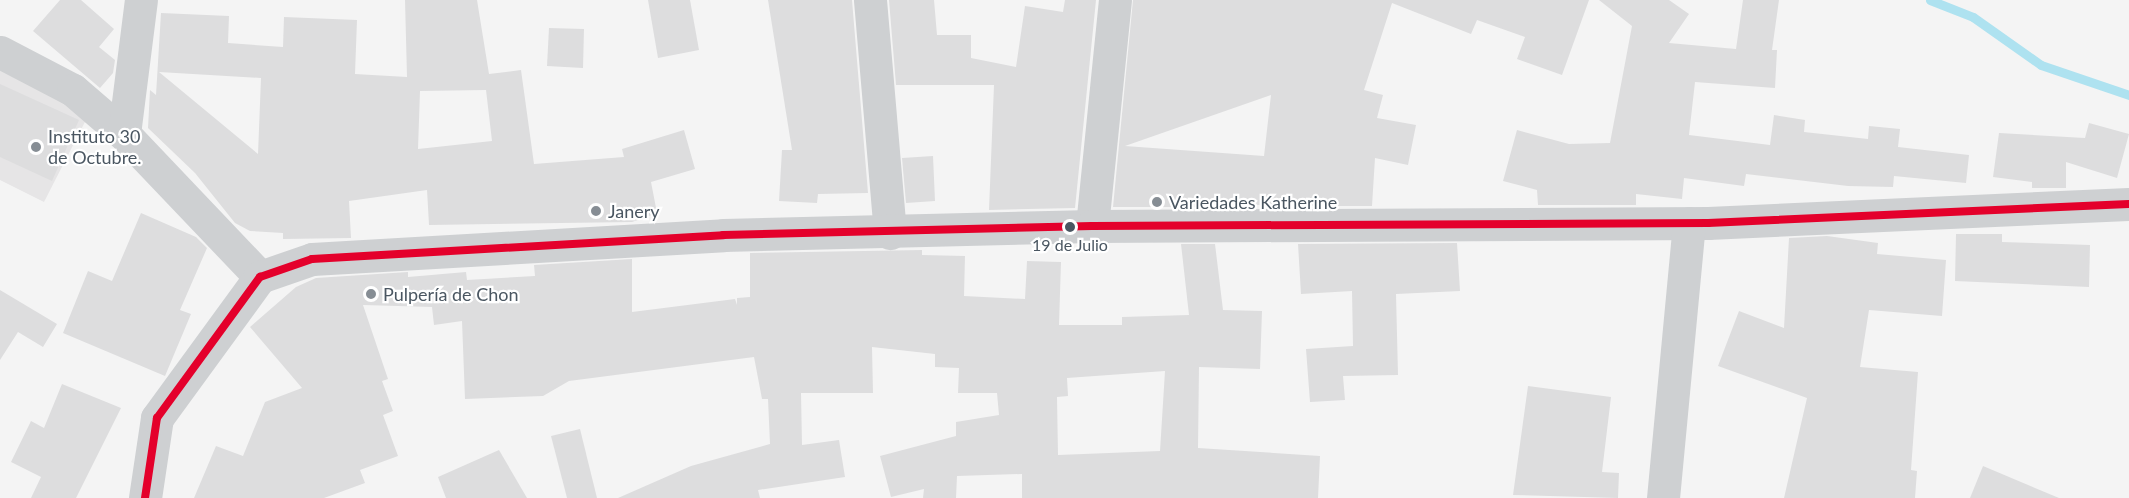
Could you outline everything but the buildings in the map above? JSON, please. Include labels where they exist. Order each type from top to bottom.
[{"type":"street","points":[[124,134],[141,0]]},
{"type":"street","points":[[870,0],[890,233]]},
{"type":"street","points":[[1092,226],[1115,0]]},
{"type":"street","points":[[0,52],[73,90],[124,134],[260,277]]},
{"type":"street","points":[[145,498],[157,417],[260,277],[312,259],[407,250],[1092,226],[1689,223],[2129,204]]},
{"type":"street","points":[[1663,498],[1689,223]]},
{"type":"shaded area","name":"Instituto 30 de Octubre.","points":[[0,69],[89,114],[44,202],[0,180]]},
{"type":"waterway","points":[[1930,0],[1973,17],[2041,65],[2129,95]]},
{"type":"transit line","points":[[145,498],[157,418],[260,277],[312,259],[723,235],[1092,226],[1708,223],[2129,204]]},
{"type":"place","name":"Instituto 30 de Octubre.","points":[[36,147]]},
{"type":"place","name":"Variedades Katherine","points":[[1157,202]]},
{"type":"place","name":"Janery","points":[[596,211]]},
{"type":"place","name":"19 de Julio","points":[[1070,227]]},
{"type":"place","name":"Pulpería de Chon","points":[[371,294]]}]
